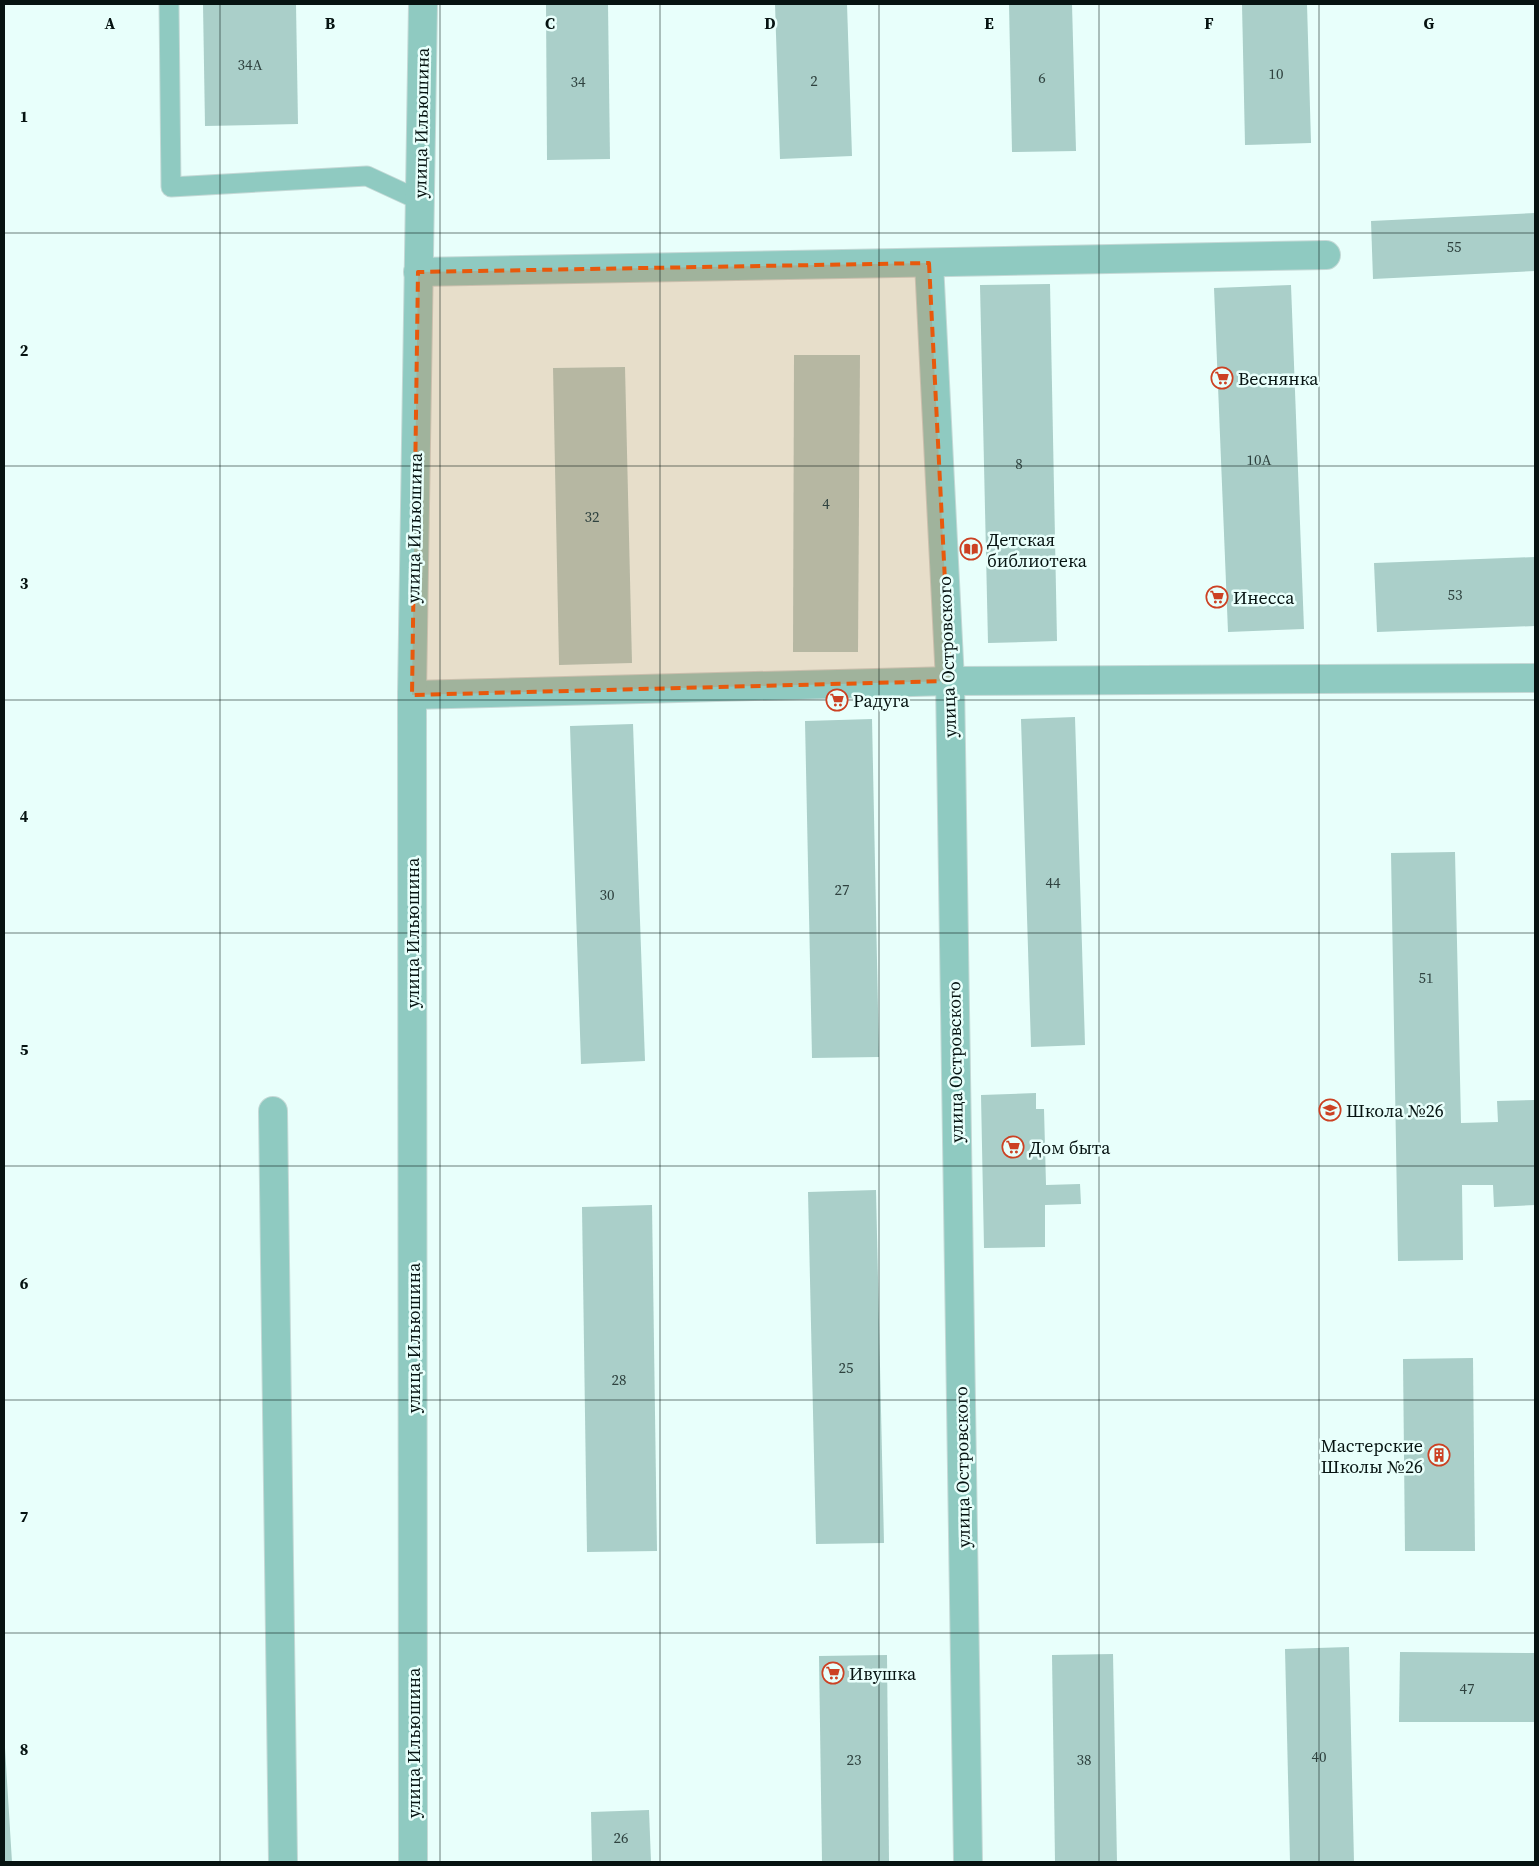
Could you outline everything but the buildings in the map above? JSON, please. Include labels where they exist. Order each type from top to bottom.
[{"type":"street","name":"улица Ильюшина","points":[[413,1862],[412,695],[423,4]]},
{"type":"street","points":[[418,272],[1326,255]]},
{"type":"street","name":"улица Островского","points":[[929,263],[950,681],[968,1862]]},
{"type":"street","points":[[412,695],[950,681],[1535,678]]},
{"type":"street","points":[[273,1111],[283,1862]]},
{"type":"lane","points":[[169,4],[171,187],[367,176],[419,200]]},
{"type":"highlighted area","points":[[929,263],[950,681],[412,695],[418,272]]},
{"type":"place","name":"Веснянка","points":[[1222,378]]},
{"type":"place","name":"Детская библиотека","points":[[971,549]]},
{"type":"place","name":"Инесса","points":[[1217,597]]},
{"type":"place","name":"Радуга","points":[[837,700]]},
{"type":"place","name":"Школа №26","points":[[1330,1110]]},
{"type":"place","name":"Дом быта","points":[[1013,1147]]},
{"type":"place","name":"Мастерские Школы №26","points":[[1439,1455]]},
{"type":"place","name":"Ивушка","points":[[833,1673]]}]
